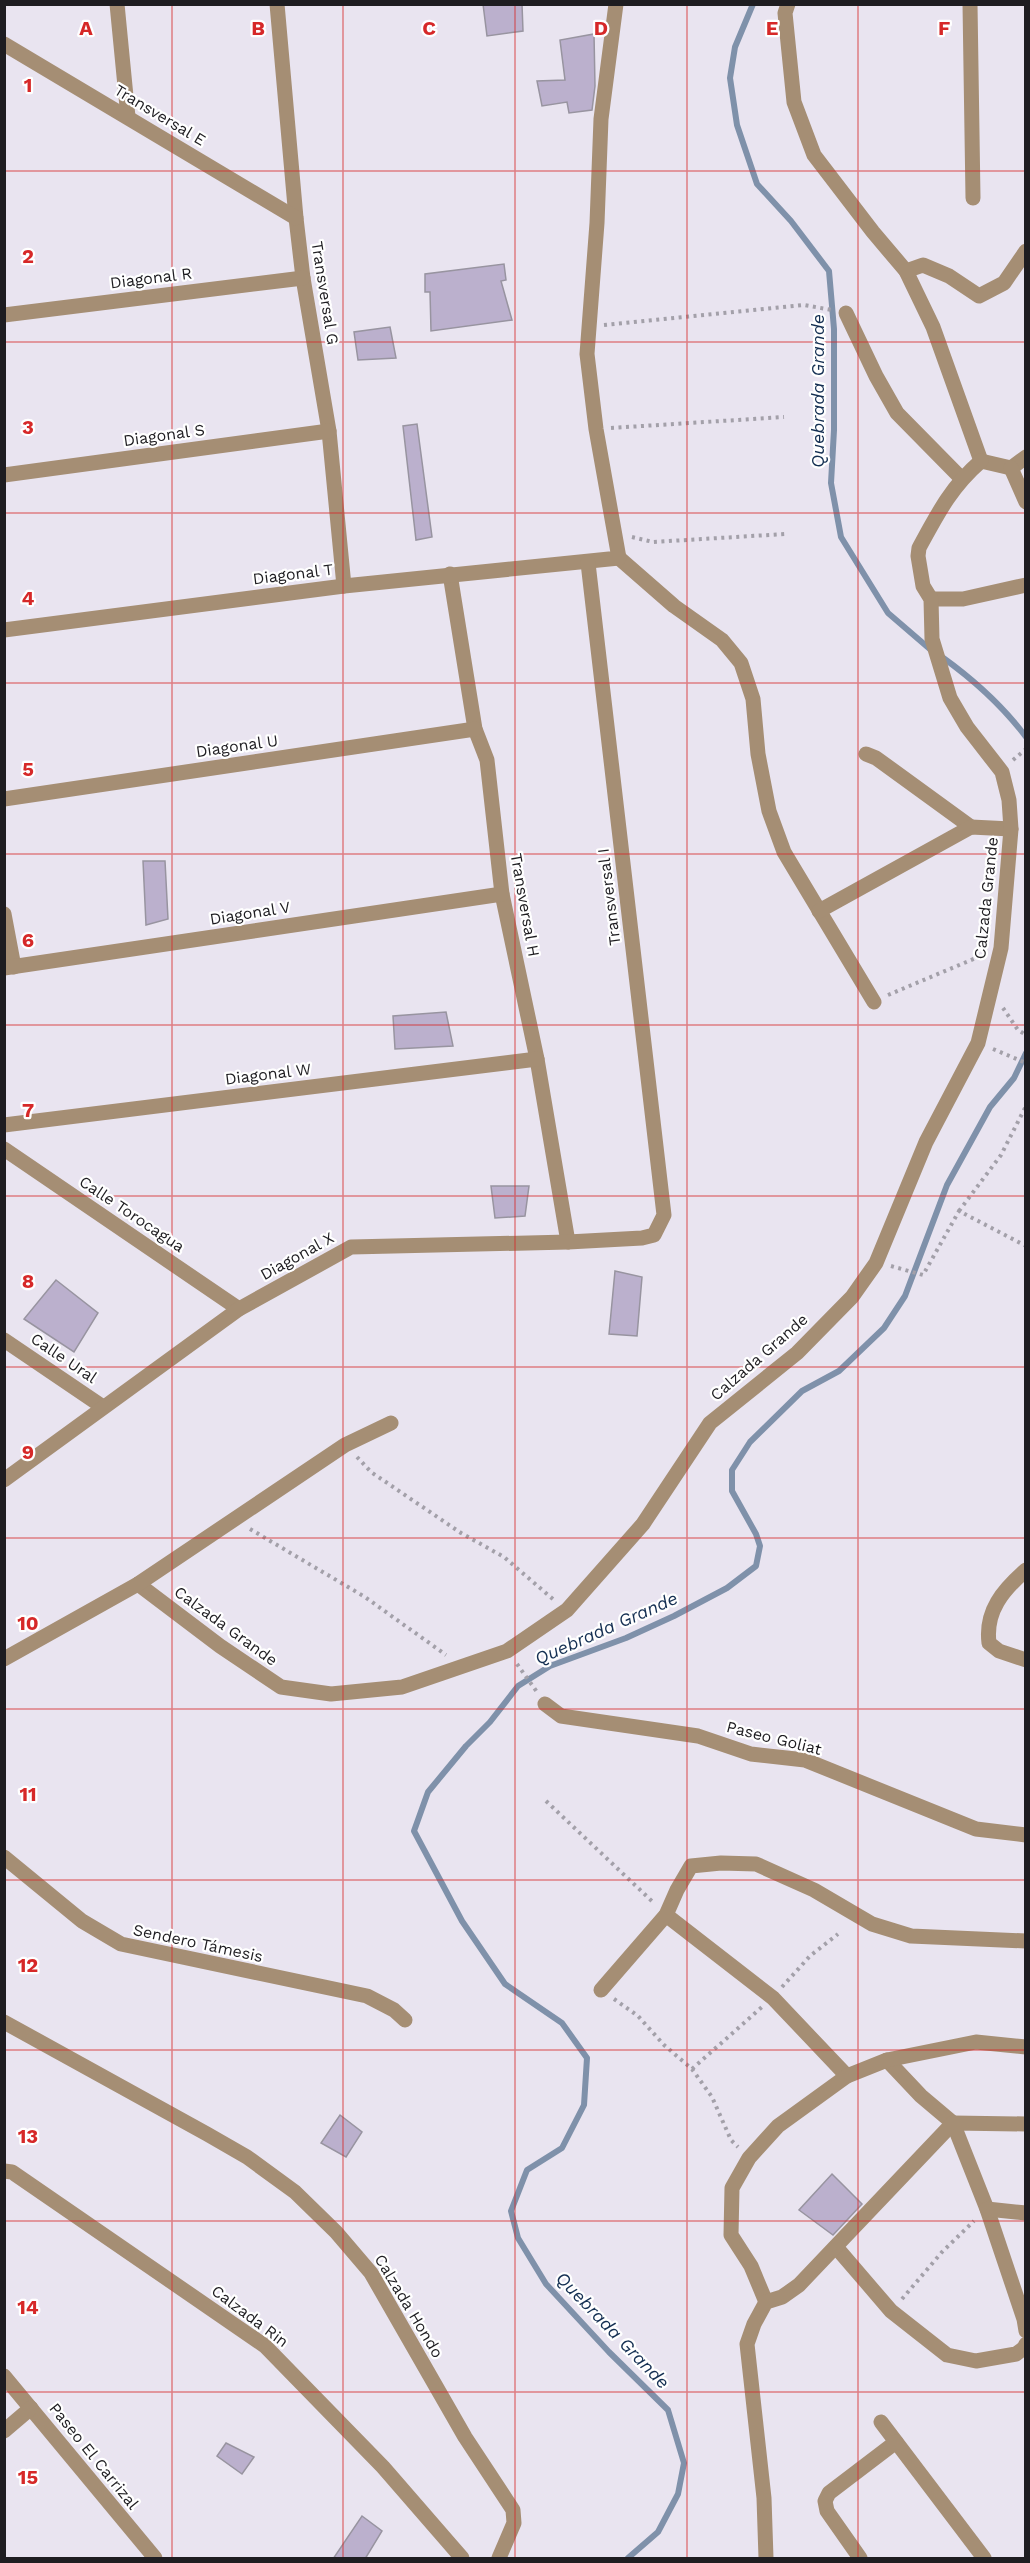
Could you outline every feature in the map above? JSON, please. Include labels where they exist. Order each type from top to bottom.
[{"type":"street","points":[[117,4],[128,117]]},
{"type":"street","name":"Transversal G","points":[[277,4],[296,218],[303,278],[329,431],[344,586]]},
{"type":"street","points":[[616,4],[601,119],[597,223],[586,354],[596,429],[619,558],[674,606],[722,640],[741,663],[753,699],[758,754],[769,811],[784,852],[874,1002]]},
{"type":"street","points":[[788,4],[785,13],[794,102],[814,155],[906,271],[933,327],[981,461],[1011,468],[1026,457]]},
{"type":"street","points":[[970,4],[973,198]]},
{"type":"street","name":"Transversal E","points":[[4,44],[296,218]]},
{"type":"street","points":[[906,271],[923,265],[949,276],[979,296],[1004,283],[1026,251]]},
{"type":"street","name":"Diagonal R","points":[[4,315],[303,278]]},
{"type":"street","points":[[846,313],[897,413],[961,478]]},
{"type":"street","name":"Diagonal S","points":[[4,475],[329,431]]},
{"type":"street","name":"Calzada Grande","points":[[138,1584],[220,1647],[281,1687],[331,1694],[402,1688],[507,1651],[567,1610],[643,1524],[710,1423],[797,1353],[852,1297],[876,1263],[926,1142],[978,1043],[1001,948],[1011,829],[1009,800],[1002,772],[967,727],[950,698],[932,639],[931,599],[923,586],[918,556],[919,548],[944,501],[961,478],[981,461]]},
{"type":"street","points":[[1011,468],[1026,502]]},
{"type":"street","name":"Diagonal T","points":[[4,630],[344,586],[450,574],[588,563],[619,558]]},
{"type":"street","name":"Transversal I","points":[[588,563],[664,1215],[660,1226]]},
{"type":"street","name":"Transversal H","points":[[450,574],[474,729],[487,760],[502,894],[537,1059],[568,1242]]},
{"type":"street","points":[[931,599],[963,599],[1026,585]]},
{"type":"street","name":"Diagonal U","points":[[4,799],[474,729]]},
{"type":"street","points":[[866,754],[876,758],[971,827]]},
{"type":"street","points":[[819,911],[971,827],[1011,829]]},
{"type":"street","name":"Diagonal V","points":[[9,968],[502,894]]},
{"type":"street","points":[[4,914],[9,968]]},
{"type":"street","name":"Diagonal W","points":[[4,1125],[537,1059]]},
{"type":"street","name":"Calle Torocagua","points":[[4,1149],[239,1309]]},
{"type":"street","name":"Diagonal X","points":[[4,1480],[239,1309],[351,1247],[642,1238],[654,1235],[660,1226]]},
{"type":"street","name":"Calle Ural","points":[[4,1340],[103,1407]]},
{"type":"street","points":[[4,1659],[138,1584],[345,1445],[391,1423]]},
{"type":"street","points":[[1026,1570],[1012,1582],[994,1604],[987,1628],[989,1643],[999,1651],[1026,1660]]},
{"type":"street","name":"Paseo Goliat","points":[[545,1704],[561,1716],[698,1736],[751,1754],[805,1760],[976,1829],[1026,1835]]},
{"type":"street","name":"Sendero Támesis","points":[[4,1857],[81,1921],[120,1944],[366,1996],[394,2010],[405,2020]]},
{"type":"street","points":[[601,1990],[666,1915],[691,1866],[721,1863],[756,1864],[814,1890],[873,1924],[911,1936],[1026,1941]]},
{"type":"street","points":[[666,1915],[773,1998],[847,2076]]},
{"type":"street","name":"Calzada Hondo","points":[[4,2022],[246,2157],[295,2192],[336,2232],[371,2273],[465,2438],[513,2510],[514,2523],[499,2559]]},
{"type":"street","points":[[765,2302],[751,2266],[731,2235],[732,2188],[749,2158],[778,2126],[847,2076],[887,2060],[976,2042],[1026,2047]]},
{"type":"street","points":[[887,2060],[921,2096],[953,2123],[987,2209],[1025,2323]]},
{"type":"street","points":[[766,2559],[764,2498],[747,2344],[765,2302],[782,2297],[799,2285],[953,2123],[1026,2124]]},
{"type":"street","name":"Calzada Rin","points":[[4,2170],[12,2172],[265,2346],[383,2467],[462,2559]]},
{"type":"street","points":[[987,2209],[1026,2213]]},
{"type":"street","points":[[836,2247],[891,2311],[947,2355],[976,2361],[1016,2354],[1026,2344]]},
{"type":"street","name":"Paseo El Carrizal","points":[[4,2376],[155,2559]]},
{"type":"street","points":[[4,2431],[31,2408]]},
{"type":"street","points":[[881,2422],[984,2559]]},
{"type":"street","points":[[860,2559],[827,2511],[825,2501],[829,2493],[896,2442]]},
{"type":"path","points":[[588,327],[804,305],[846,313]]},
{"type":"path","points":[[596,429],[783,417]]},
{"type":"path","points":[[614,533],[653,542],[785,534]]},
{"type":"path","points":[[1016,756],[1026,749]]},
{"type":"path","points":[[874,1002],[1001,948]]},
{"type":"path","points":[[1018,1030],[1026,1035]]},
{"type":"path","points":[[1006,1054],[1026,1063]]},
{"type":"path","points":[[892,1266],[923,1275],[959,1211],[1001,1155],[1026,1106]]},
{"type":"path","points":[[959,1211],[1026,1246]]},
{"type":"path","points":[[345,1445],[371,1472],[461,1533],[504,1557],[567,1610]]},
{"type":"path","points":[[235,1520],[365,1597],[463,1668]]},
{"type":"path","points":[[517,1665],[545,1704]]},
{"type":"path","points":[[546,1801],[666,1915]]},
{"type":"path","points":[[601,1990],[638,2016],[664,2045],[692,2069],[712,2097],[731,2140],[749,2158]]},
{"type":"path","points":[[891,2311],[942,2252],[987,2209]]},
{"type":"building","points":[[483,4],[522,4],[523,31],[487,36]]},
{"type":"building","points":[[594,34],[595,86],[592,110],[569,113],[567,102],[542,106],[537,81],[565,80],[560,40]]},
{"type":"building","points":[[504,264],[506,280],[501,281],[512,320],[431,331],[430,292],[425,292],[425,274]]},
{"type":"building","points":[[390,327],[396,358],[358,360],[354,332]]},
{"type":"building","points":[[417,424],[432,537],[416,540],[403,426]]},
{"type":"building","points":[[143,861],[165,861],[168,919],[146,925]]},
{"type":"building","points":[[446,1012],[453,1046],[395,1049],[393,1016]]},
{"type":"building","points":[[491,1186],[529,1186],[525,1216],[495,1218]]},
{"type":"building","points":[[615,1271],[642,1277],[637,1336],[609,1334]]},
{"type":"building","points":[[56,1280],[98,1313],[74,1352],[24,1319]]},
{"type":"building","points":[[340,2115],[362,2132],[346,2157],[321,2143]]},
{"type":"building","points":[[832,2174],[862,2204],[833,2235],[799,2210]]},
{"type":"building","points":[[226,2443],[254,2457],[242,2474],[217,2456]]},
{"type":"building","points":[[362,2516],[382,2531],[365,2559],[333,2559]]},
{"type":"waterway","name":"Quebrada Grande","points":[[753,4],[735,47],[730,78],[737,125],[757,184],[791,221],[829,271],[834,329],[834,430],[831,483],[841,537],[888,613],[931,650]]},
{"type":"waterway","name":"Quebrada Grande","points":[[942,657],[987,694],[1026,737]]},
{"type":"waterway","name":"Quebrada Grande","points":[[628,2558],[658,2532],[678,2494],[684,2463],[668,2410],[609,2352],[546,2284],[518,2238],[511,2211],[527,2170],[562,2148],[584,2105],[587,2058],[562,2023],[505,1984],[462,1921],[414,1831],[428,1792],[466,1746],[490,1722],[518,1686],[550,1666],[626,1638],[674,1616],[727,1588],[756,1566],[760,1546],[756,1534],[732,1491],[732,1470],[750,1442],[802,1391],[839,1371],[884,1328],[905,1296],[947,1185],[990,1107],[1014,1078],[1026,1053]]}]
